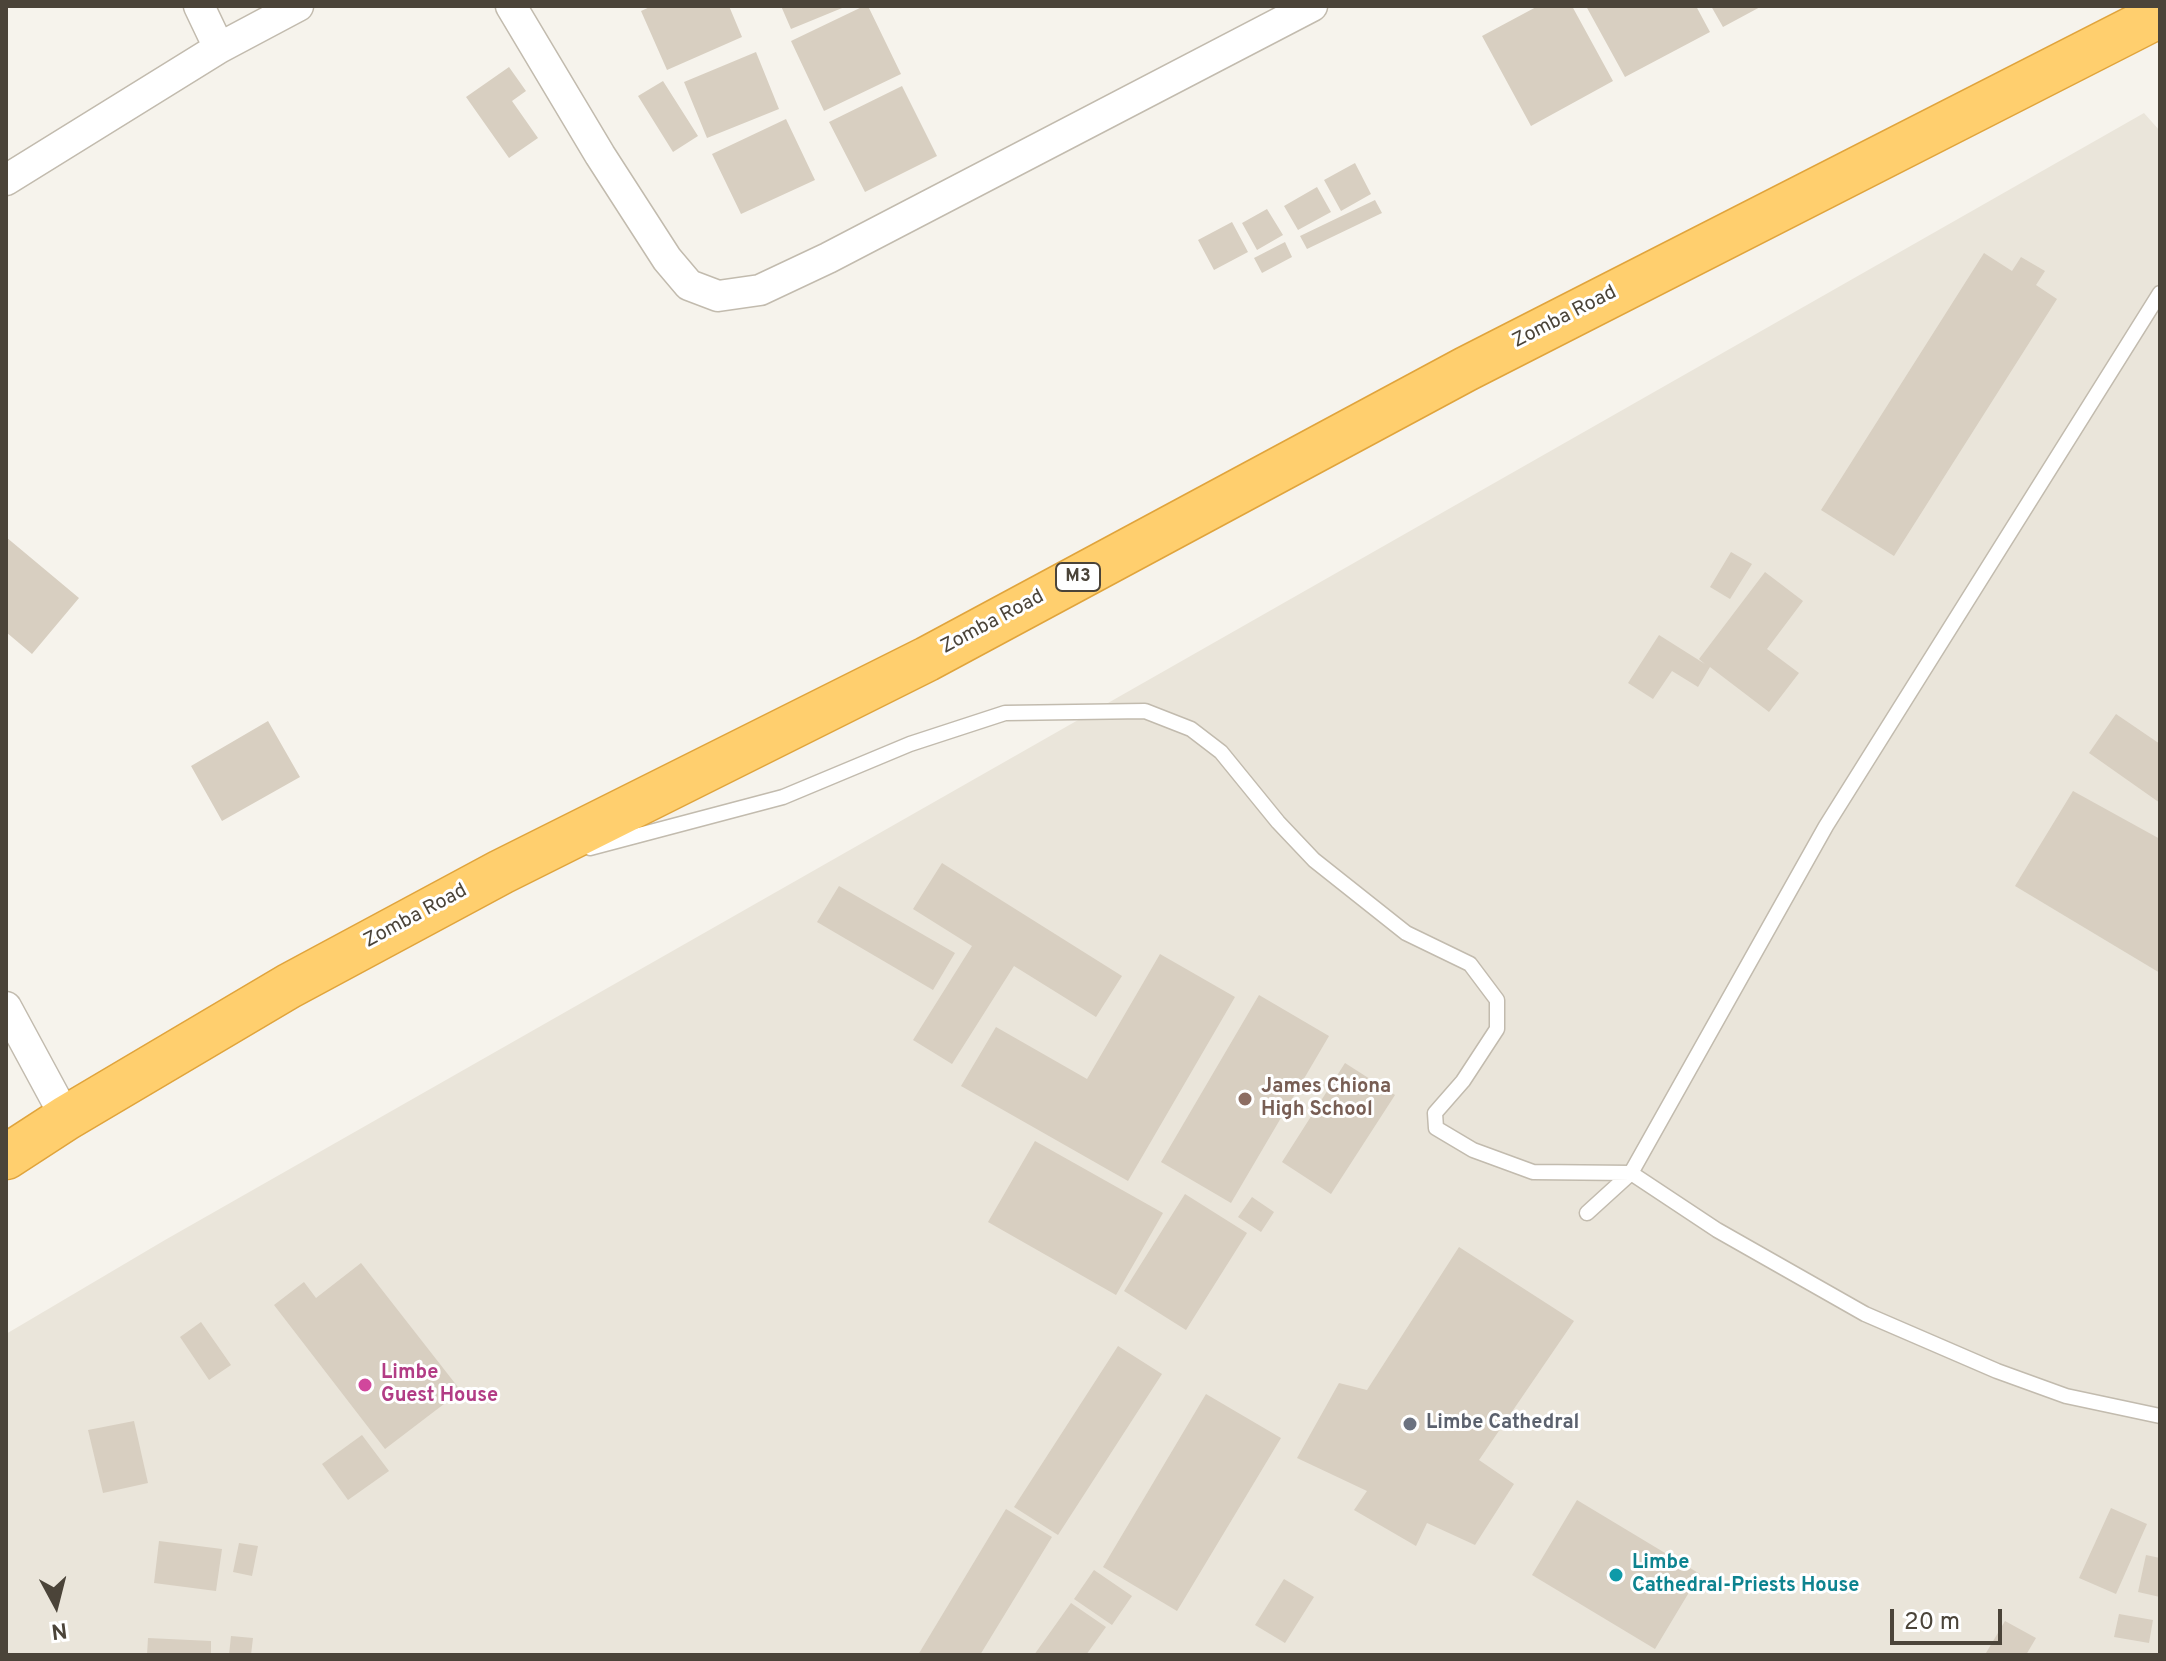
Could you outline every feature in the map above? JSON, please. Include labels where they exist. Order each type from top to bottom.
[{"type":"highway","name":"Zomba Road","points":[[6,1157],[289,986],[501,872],[927,659],[1466,369],[2160,15]]},
{"type":"street","points":[[199,6],[219,48]]},
{"type":"street","points":[[6,180],[219,48],[298,6]]},
{"type":"street","points":[[511,6],[600,155],[667,259],[689,285],[718,296],[760,290],[828,258],[1312,6]]},
{"type":"street","points":[[6,1007],[66,1118]]},
{"type":"lane","points":[[1587,1213],[1631,1173],[1826,826],[2160,293]]},
{"type":"lane","points":[[501,872],[783,797],[910,744],[1005,713],[1145,711],[1191,729],[1221,752],[1278,822],[1314,860],[1406,933],[1470,964],[1497,1000],[1497,1029],[1463,1081],[1435,1113],[1436,1128],[1473,1150],[1533,1172],[1631,1173],[1717,1230],[1865,1314],[1997,1371],[2066,1396],[2160,1416]]},
{"type":"shaded area","points":[[2144,113],[2160,131],[2160,1655],[6,1655],[6,1334],[165,1240]]},
{"type":"building","points":[[652,6],[729,6],[742,37],[667,70],[641,11]]},
{"type":"building","points":[[781,6],[847,6],[791,29]]},
{"type":"building","points":[[868,6],[901,74],[824,111],[791,41]]},
{"type":"building","points":[[1538,6],[1572,6],[1613,81],[1531,126],[1482,36]]},
{"type":"building","points":[[1586,6],[1696,6],[1710,32],[1625,77]]},
{"type":"building","points":[[1711,6],[1762,6],[1723,27]]},
{"type":"building","points":[[756,52],[779,109],[707,138],[684,82]]},
{"type":"building","points":[[509,67],[526,91],[512,101],[538,138],[509,158],[466,97]]},
{"type":"building","points":[[663,81],[698,136],[673,152],[638,96]]},
{"type":"building","points":[[902,86],[937,156],[865,192],[829,122]]},
{"type":"building","points":[[786,119],[815,180],[741,214],[712,154]]},
{"type":"building","points":[[1355,163],[1371,194],[1341,211],[1324,180]]},
{"type":"building","points":[[1317,187],[1331,212],[1298,230],[1284,206]]},
{"type":"building","points":[[1375,200],[1382,213],[1307,249],[1300,236]]},
{"type":"building","points":[[1267,209],[1283,235],[1257,250],[1242,223]]},
{"type":"building","points":[[1232,222],[1248,252],[1214,270],[1198,240]]},
{"type":"building","points":[[1285,242],[1292,257],[1262,273],[1254,258]]},
{"type":"building","points":[[1984,253],[2012,271],[2021,257],[2045,271],[2036,285],[2057,299],[1894,556],[1821,510]]},
{"type":"building","points":[[6,537],[79,598],[32,654],[6,632]]},
{"type":"building","points":[[1731,552],[1752,564],[1730,599],[1710,587]]},
{"type":"building","points":[[1765,572],[1803,601],[1767,649],[1799,673],[1769,712],[1710,667],[1698,687],[1672,671],[1653,699],[1628,683],[1659,635],[1705,664],[1699,659]]},
{"type":"building","points":[[2116,714],[2160,744],[2160,803],[2089,753]]},
{"type":"building","points":[[268,721],[300,777],[222,821],[191,766]]},
{"type":"building","points":[[2073,791],[2160,839],[2160,973],[2015,886]]},
{"type":"building","points":[[942,863],[1122,976],[1096,1017],[1014,966],[952,1064],[913,1040],[972,946],[913,909]]},
{"type":"building","points":[[839,886],[955,953],[933,990],[817,922]]},
{"type":"building","points":[[1160,954],[1235,997],[1128,1181],[961,1086],[996,1027],[1087,1079]]},
{"type":"building","name":"James Chiona High School","points":[[1259,995],[1329,1036],[1231,1203],[1161,1162]]},
{"type":"building","points":[[1345,1063],[1395,1095],[1331,1194],[1282,1162]]},
{"type":"building","points":[[1035,1141],[1163,1213],[1116,1295],[988,1222]]},
{"type":"building","points":[[1185,1194],[1247,1233],[1186,1330],[1124,1291]]},
{"type":"building","points":[[1252,1197],[1274,1212],[1261,1232],[1238,1217]]},
{"type":"building","name":"Limbe Cathedral","points":[[1459,1247],[1574,1321],[1479,1460],[1514,1484],[1475,1545],[1427,1523],[1416,1546],[1354,1510],[1367,1491],[1297,1458],[1339,1383],[1367,1390]]},
{"type":"building","points":[[361,1263],[461,1391],[385,1449],[274,1305],[304,1282],[316,1298]]},
{"type":"building","points":[[201,1322],[231,1365],[209,1380],[180,1337]]},
{"type":"building","points":[[1118,1346],[1162,1374],[1058,1535],[1014,1507]]},
{"type":"building","points":[[1206,1394],[1281,1438],[1177,1611],[1103,1567]]},
{"type":"building","points":[[134,1421],[148,1483],[103,1493],[88,1430]]},
{"type":"building","points":[[362,1435],[389,1471],[348,1500],[322,1464]]},
{"type":"building","name":"Limbe Cathedral-Priests House","points":[[1577,1500],[1700,1574],[1655,1649],[1532,1575]]},
{"type":"building","points":[[2111,1508],[2147,1524],[2116,1594],[2079,1578]]},
{"type":"building","points":[[1006,1509],[1052,1537],[980,1655],[918,1655]]},
{"type":"building","points":[[159,1541],[222,1549],[216,1591],[154,1583]]},
{"type":"building","points":[[239,1543],[258,1546],[252,1576],[233,1572]]},
{"type":"building","points":[[2146,1555],[2160,1558],[2160,1597],[2138,1592]]},
{"type":"building","points":[[1094,1570],[1132,1596],[1112,1625],[1074,1599]]},
{"type":"building","points":[[1284,1579],[1314,1597],[1285,1643],[1255,1625]]},
{"type":"building","points":[[1071,1603],[1106,1627],[1086,1655],[1034,1655]]},
{"type":"building","points":[[2119,1614],[2153,1620],[2149,1643],[2114,1637]]},
{"type":"building","points":[[2005,1621],[2036,1638],[2026,1655],[1986,1653]]},
{"type":"building","points":[[231,1636],[253,1638],[251,1655],[229,1655]]},
{"type":"building","points":[[148,1638],[211,1641],[211,1655],[147,1655]]},
{"type":"place","name":"James Chiona High School","points":[[1245,1099]]},
{"type":"place","name":"Limbe Guest House","points":[[365,1385]]},
{"type":"place","name":"Limbe Cathedral","points":[[1410,1424]]},
{"type":"place","name":"Limbe Cathedral-Priests House","points":[[1616,1575]]}]
